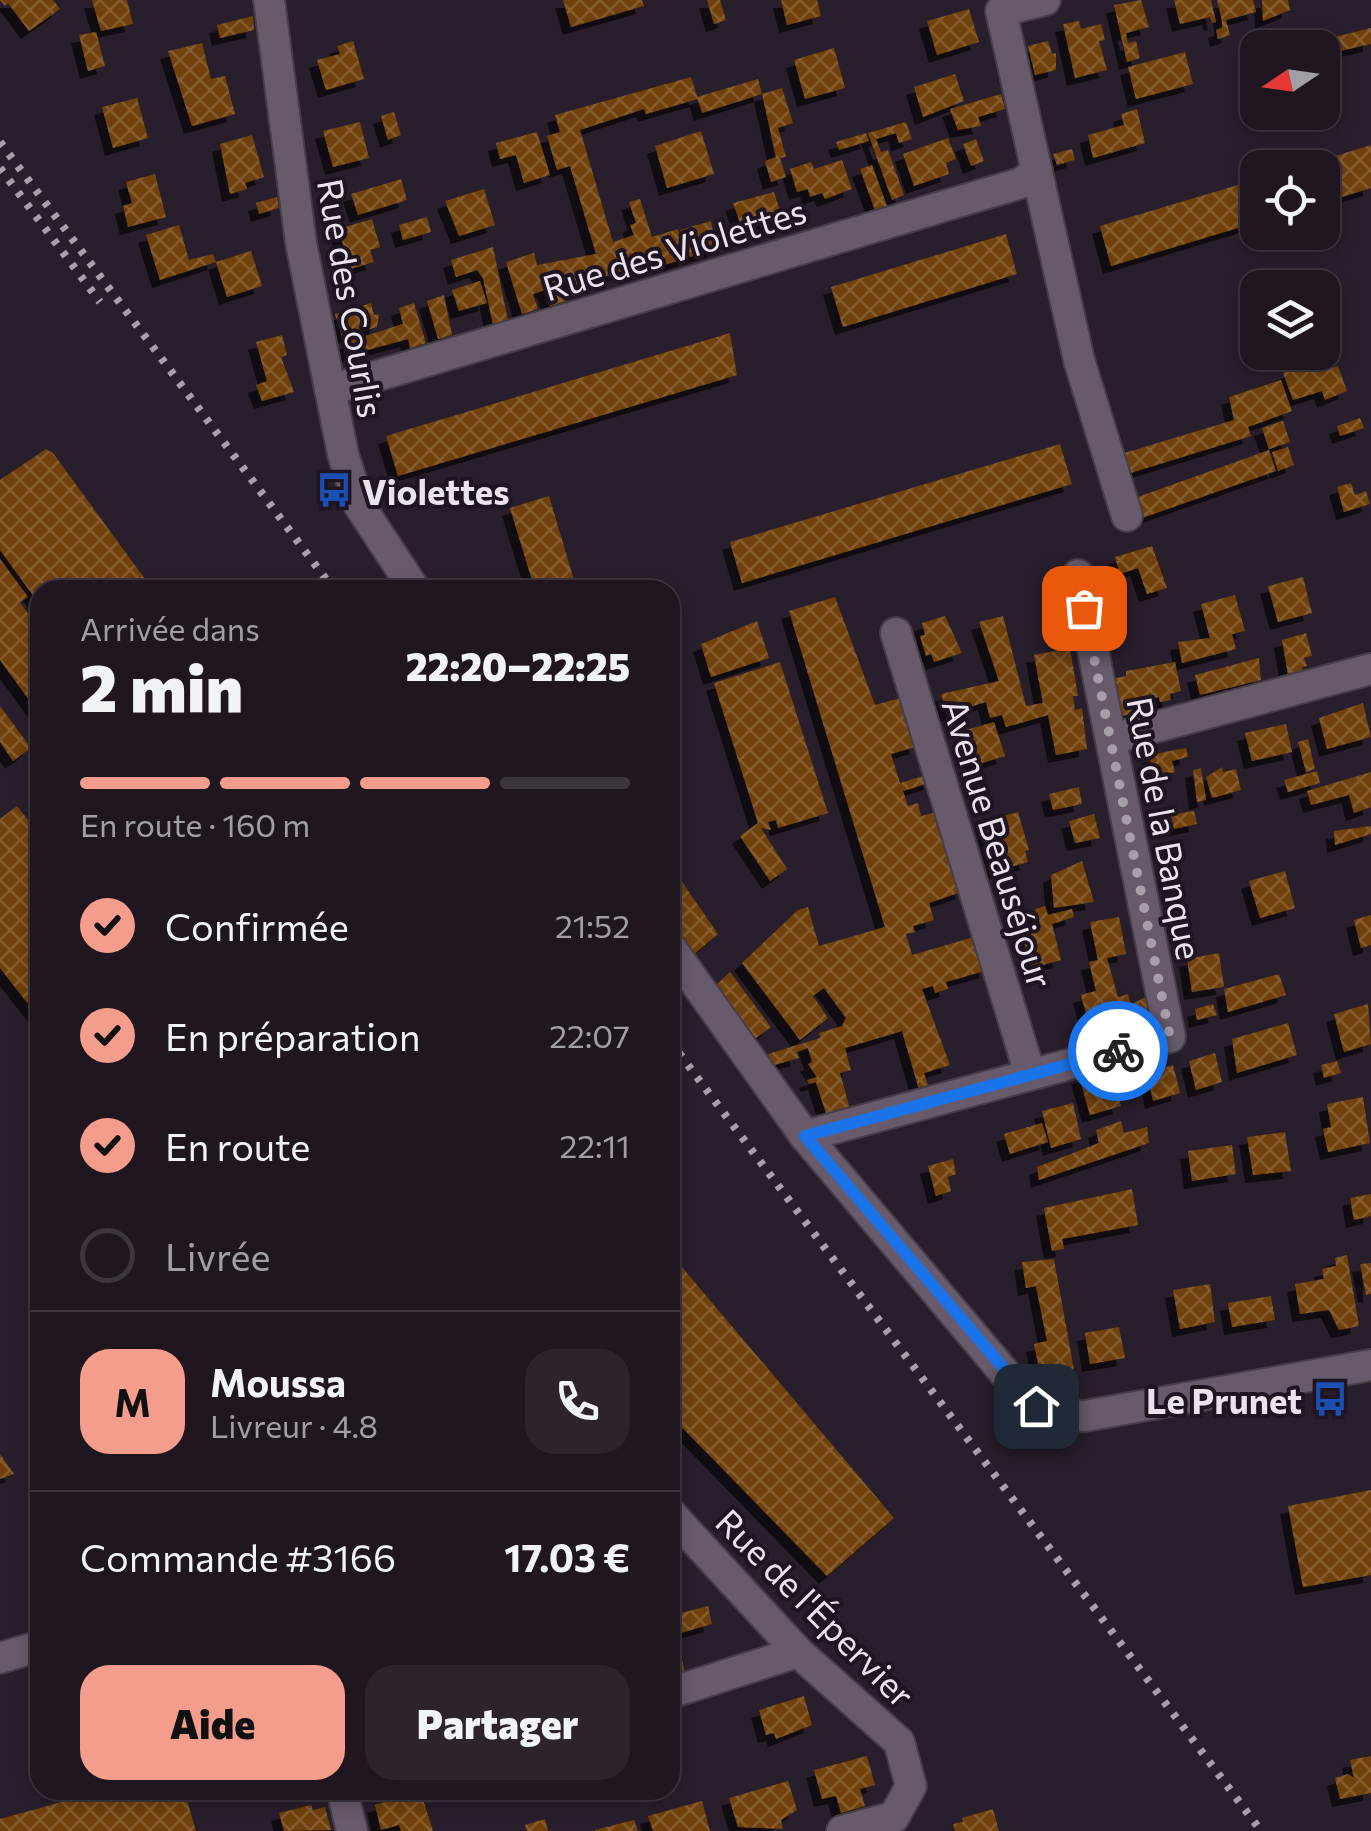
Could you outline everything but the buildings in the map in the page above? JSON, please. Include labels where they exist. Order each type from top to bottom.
[{"type":"street","name":"Rue des Courlis","points":[[269,0],[301,243],[352,489],[409,580]]},
{"type":"street","points":[[1045,0],[1001,12],[1078,360],[1126,516]]},
{"type":"street","name":"Rue des Violettes","points":[[330,390],[1002,188],[1036,171]]},
{"type":"street","name":"Rue de la Banque","points":[[1030,1074],[1170,1037],[1078,574]]},
{"type":"street","name":"Avenue Beauséjour","points":[[896,633],[1030,1074]]},
{"type":"street","points":[[1110,739],[1371,668]]},
{"type":"street","points":[[680,961],[805,1136],[1025,1397],[1049,1414],[1085,1416],[1371,1365]]},
{"type":"street","points":[[805,1136],[1030,1074]]},
{"type":"street","name":"Rue de l'Épervier","points":[[680,1524],[798,1652],[899,1742],[911,1786],[894,1817],[842,1831]]},
{"type":"street","points":[[0,1658],[30,1649]]},
{"type":"street","points":[[680,1690],[798,1652]]},
{"type":"street","points":[[344,1800],[352,1831]]},
{"type":"railway","points":[[0,142],[327,580]]},
{"type":"railway","points":[[0,168],[100,302]]},
{"type":"railway","points":[[680,1054],[1261,1831]]},
{"type":"way so far","points":[[1084,608],[1170,1037],[1118,1051]]},
{"type":"place","name":"Violettes","points":[[334,490]]},
{"type":"place","name":"Le Prunet","points":[[1330,1399]]},
{"type":"route","points":[[1036,1406],[805,1136],[1118,1051]]}]
